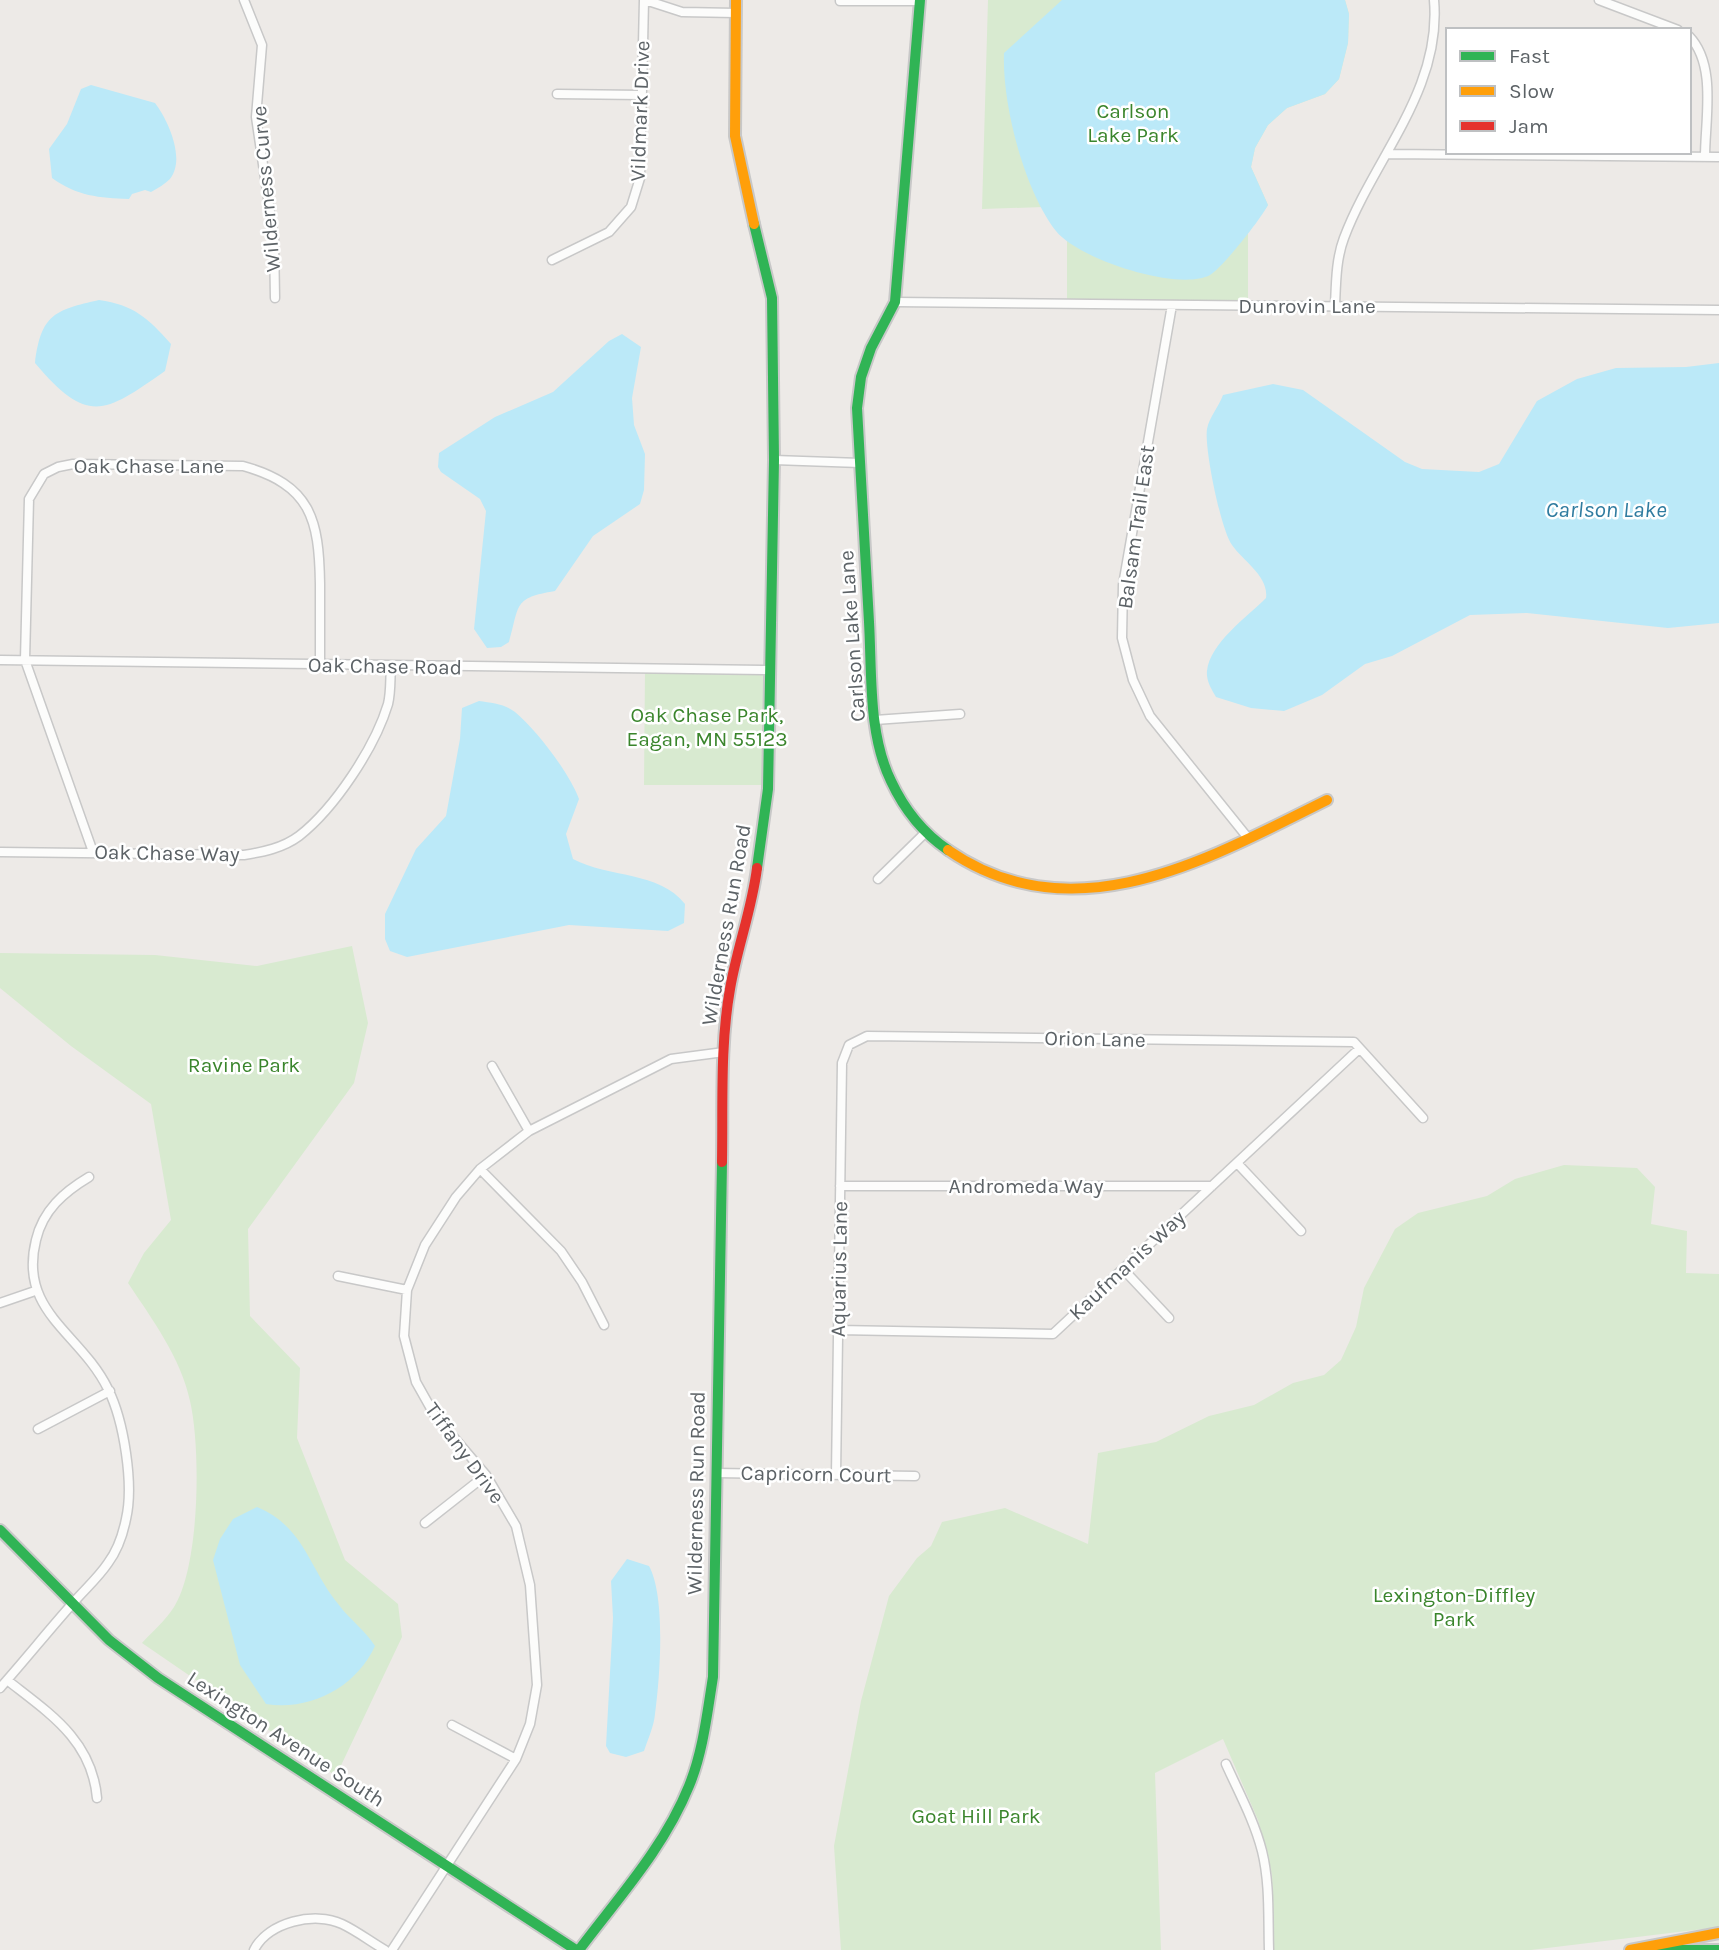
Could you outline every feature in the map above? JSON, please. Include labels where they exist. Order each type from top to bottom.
[{"type":"street","name":"Wilderness Curve","points":[[244,0],[262,45],[256,117],[274,239],[275,298]]},
{"type":"street","points":[[644,0],[682,12],[736,13]]},
{"type":"street","name":"Vildmark Drive","points":[[552,260],[609,232],[631,207],[640,178],[644,0]]},
{"type":"street","name":"Wilderness Run Road","points":[[578,1950],[668,1830],[689,1787],[702,1747],[713,1677],[724,1052],[730,989],[753,901],[764,840],[768,789],[774,460],[772,298],[744,186],[735,136],[736,0]]},
{"type":"street","points":[[1335,306],[1336,271],[1344,238],[1416,99],[1430,57],[1434,0]]},
{"type":"street","points":[[1599,0],[1673,28]]},
{"type":"street","points":[[840,1],[920,1]]},
{"type":"street","name":"Carlson Lake Lane","points":[[920,1],[895,302],[871,348],[861,377],[857,408],[875,719],[891,782],[906,809],[925,833],[956,858],[984,872],[1016,882],[1050,886],[1108,886],[1143,881],[1173,872],[1327,800]]},
{"type":"street","points":[[1691,38],[1699,47],[1706,65],[1705,157]]},
{"type":"street","points":[[557,94],[642,95]]},
{"type":"street","points":[[1387,154],[1719,157]]},
{"type":"street","name":"Dunrovin Lane","points":[[895,302],[1719,310]]},
{"type":"street","name":"Balsam Trail East","points":[[1172,305],[1123,585],[1122,638],[1133,680],[1150,716],[1248,838]]},
{"type":"street","points":[[774,460],[860,463]]},
{"type":"street","name":"Oak Chase Lane","points":[[93,852],[25,660],[29,499],[44,474],[73,464],[243,466],[268,473],[288,485],[308,508],[320,539],[320,666]]},
{"type":"street","name":"Oak Chase Road","points":[[0,660],[770,670]]},
{"type":"street","name":"Oak Chase Way","points":[[0,852],[244,855],[271,850],[297,837],[330,807],[378,731],[388,701],[391,667]]},
{"type":"street","points":[[875,719],[960,714]]},
{"type":"street","points":[[878,879],[925,833]]},
{"type":"street","name":"Orion Lane","points":[[842,1063],[849,1045],[867,1036],[1354,1042],[1359,1049]]},
{"type":"street","points":[[1359,1049],[1423,1118]]},
{"type":"street","name":"Kaufmanis Way","points":[[838,1330],[1053,1334],[1359,1049]]},
{"type":"street","name":"Tiffany Drive","points":[[392,1950],[516,1759],[530,1724],[537,1685],[530,1585],[516,1526],[486,1475],[434,1414],[416,1382],[404,1336],[407,1290],[425,1245],[456,1197],[480,1169],[529,1131],[671,1059],[724,1052]]},
{"type":"street","name":"Aquarius Lane","points":[[835,1475],[842,1063]]},
{"type":"street","points":[[492,1066],[529,1131]]},
{"type":"street","points":[[1237,1163],[1301,1231]]},
{"type":"street","points":[[480,1169],[561,1251],[582,1282],[604,1325]]},
{"type":"street","points":[[0,1688],[109,1563],[127,1517],[129,1487],[124,1441],[110,1391],[89,1357],[51,1316],[35,1291],[31,1259],[39,1226],[63,1193],[89,1177]]},
{"type":"street","name":"Andromeda Way","points":[[840,1186],[1212,1186]]},
{"type":"street","points":[[1123,1269],[1169,1318]]},
{"type":"street","points":[[338,1276],[407,1290]]},
{"type":"street","points":[[0,1303],[35,1291]]},
{"type":"street","points":[[38,1429],[110,1391]]},
{"type":"street","name":"Capricorn Court","points":[[716,1473],[915,1476]]},
{"type":"street","points":[[425,1523],[486,1475]]},
{"type":"street","name":"Lexington Avenue South","points":[[0,1530],[109,1640],[158,1678],[446,1868],[578,1950]]},
{"type":"street","points":[[7,1680],[64,1725],[82,1747],[96,1782],[97,1798]]},
{"type":"street","points":[[452,1725],[516,1759]]},
{"type":"street","points":[[1226,1764],[1251,1816],[1262,1853],[1268,1894],[1269,1950]]},
{"type":"street","points":[[254,1950],[258,1942],[277,1927],[299,1920],[340,1923],[385,1950]]},
{"type":"street","points":[[1631,1950],[1719,1933]]},
{"type":"street","points":[[1631,1950],[1719,1950]]},
{"type":"green space","name":"Carlson Lake Park","points":[[988,0],[1345,0],[1349,14],[1348,43],[1339,79],[1325,94],[1287,108],[1268,125],[1255,148],[1251,167],[1268,205],[1248,233],[1248,306],[1067,304],[1067,240],[1057,231],[1043,207],[982,209]]},
{"type":"green space","name":"Oak Chase Park, Eagan, MN 55123","points":[[645,669],[770,670],[768,785],[644,785]]},
{"type":"green space","name":"Ravine Park","points":[[352,946],[368,1023],[354,1083],[248,1229],[250,1316],[300,1368],[297,1438],[345,1560],[398,1604],[402,1637],[336,1776],[142,1643],[171,1612],[183,1588],[193,1536],[197,1476],[194,1422],[186,1385],[165,1339],[128,1283],[144,1253],[171,1220],[151,1104],[71,1046],[0,988],[0,953],[155,955],[257,966]]},
{"type":"green space","name":"Lexington-Diffley Park","points":[[1564,1165],[1637,1168],[1655,1187],[1651,1224],[1687,1231],[1686,1273],[1719,1274],[1719,1927],[1531,1950],[1274,1950],[1272,1875],[1258,1820],[1223,1739],[1155,1773],[1161,1950],[841,1950],[834,1846],[861,1701],[889,1596],[917,1558],[931,1546],[942,1522],[1005,1508],[1088,1544],[1098,1453],[1156,1442],[1209,1416],[1254,1405],[1293,1383],[1324,1375],[1341,1360],[1356,1327],[1364,1288],[1395,1229],[1418,1213],[1487,1196],[1515,1179]]},
{"type":"water","name":"Carlson Lake Park","points":[[1062,0],[1345,0],[1349,14],[1348,43],[1339,79],[1325,94],[1287,108],[1268,125],[1255,148],[1251,167],[1268,205],[1241,243],[1210,275],[1195,279],[1176,279],[1153,276],[1106,262],[1068,242],[1044,214],[1017,146],[1007,97],[1004,53]]},
{"type":"water","points":[[91,85],[155,103],[170,129],[176,151],[174,171],[166,183],[151,192],[145,190],[132,194],[129,199],[89,195],[70,189],[52,178],[49,149],[67,124],[81,89]]},
{"type":"water","points":[[99,300],[122,305],[140,314],[171,344],[165,371],[127,396],[111,404],[97,406],[69,397],[35,363],[41,334],[53,317],[71,307]]},
{"type":"water","points":[[622,334],[641,347],[632,398],[634,425],[645,454],[644,490],[640,504],[593,536],[555,591],[532,597],[520,605],[509,642],[501,647],[487,648],[474,629],[486,511],[480,499],[441,472],[438,467],[439,453],[495,417],[553,392],[609,341]]},
{"type":"water","name":"Carlson Lake","points":[[1719,363],[1719,623],[1668,628],[1527,613],[1470,615],[1392,656],[1365,664],[1322,695],[1284,711],[1251,708],[1216,697],[1207,678],[1215,650],[1266,598],[1266,590],[1259,576],[1232,545],[1214,489],[1207,429],[1223,395],[1273,384],[1303,390],[1405,462],[1422,469],[1479,472],[1499,464],[1537,401],[1577,379],[1616,368],[1686,367]]},
{"type":"water","points":[[479,701],[503,706],[515,712],[542,740],[568,777],[579,799],[566,834],[573,859],[662,886],[685,904],[684,923],[668,931],[569,925],[407,957],[390,951],[385,939],[385,914],[416,849],[446,816],[460,739],[462,708]]},
{"type":"water","points":[[257,1507],[273,1515],[296,1537],[329,1591],[375,1646],[367,1661],[344,1684],[315,1700],[299,1704],[266,1704],[240,1665],[213,1560],[220,1539],[233,1519]]},
{"type":"water","points":[[627,1559],[649,1566],[658,1597],[660,1638],[659,1680],[652,1728],[644,1751],[626,1757],[610,1753],[606,1746],[613,1618],[611,1581]]},
{"type":"traffic: fast","points":[[920,0],[895,302],[871,348],[861,377],[857,408],[873,703],[878,744],[891,781],[902,801],[922,828],[948,850]]},
{"type":"traffic: fast","points":[[754,224],[772,298],[774,460],[768,789],[757,868]]},
{"type":"traffic: fast","points":[[579,1950],[639,1872],[667,1830],[689,1786],[704,1733],[713,1677],[722,1162]]},
{"type":"traffic: fast","points":[[0,1530],[109,1640],[158,1678],[576,1950]]},
{"type":"traffic: fast","points":[[1658,1950],[1719,1950]]},
{"type":"traffic: slow","points":[[736,0],[735,136],[754,224]]},
{"type":"traffic: slow","points":[[948,850],[996,875],[1044,887],[1092,888],[1141,879],[1189,864],[1236,845],[1327,800]]},
{"type":"traffic: slow","points":[[1630,1950],[1719,1933]]},
{"type":"traffic: jam","points":[[722,1162],[727,1010],[757,868]]},
{"type":"park label","name":"Goat Hill Park","points":[[976,1816]]}]
